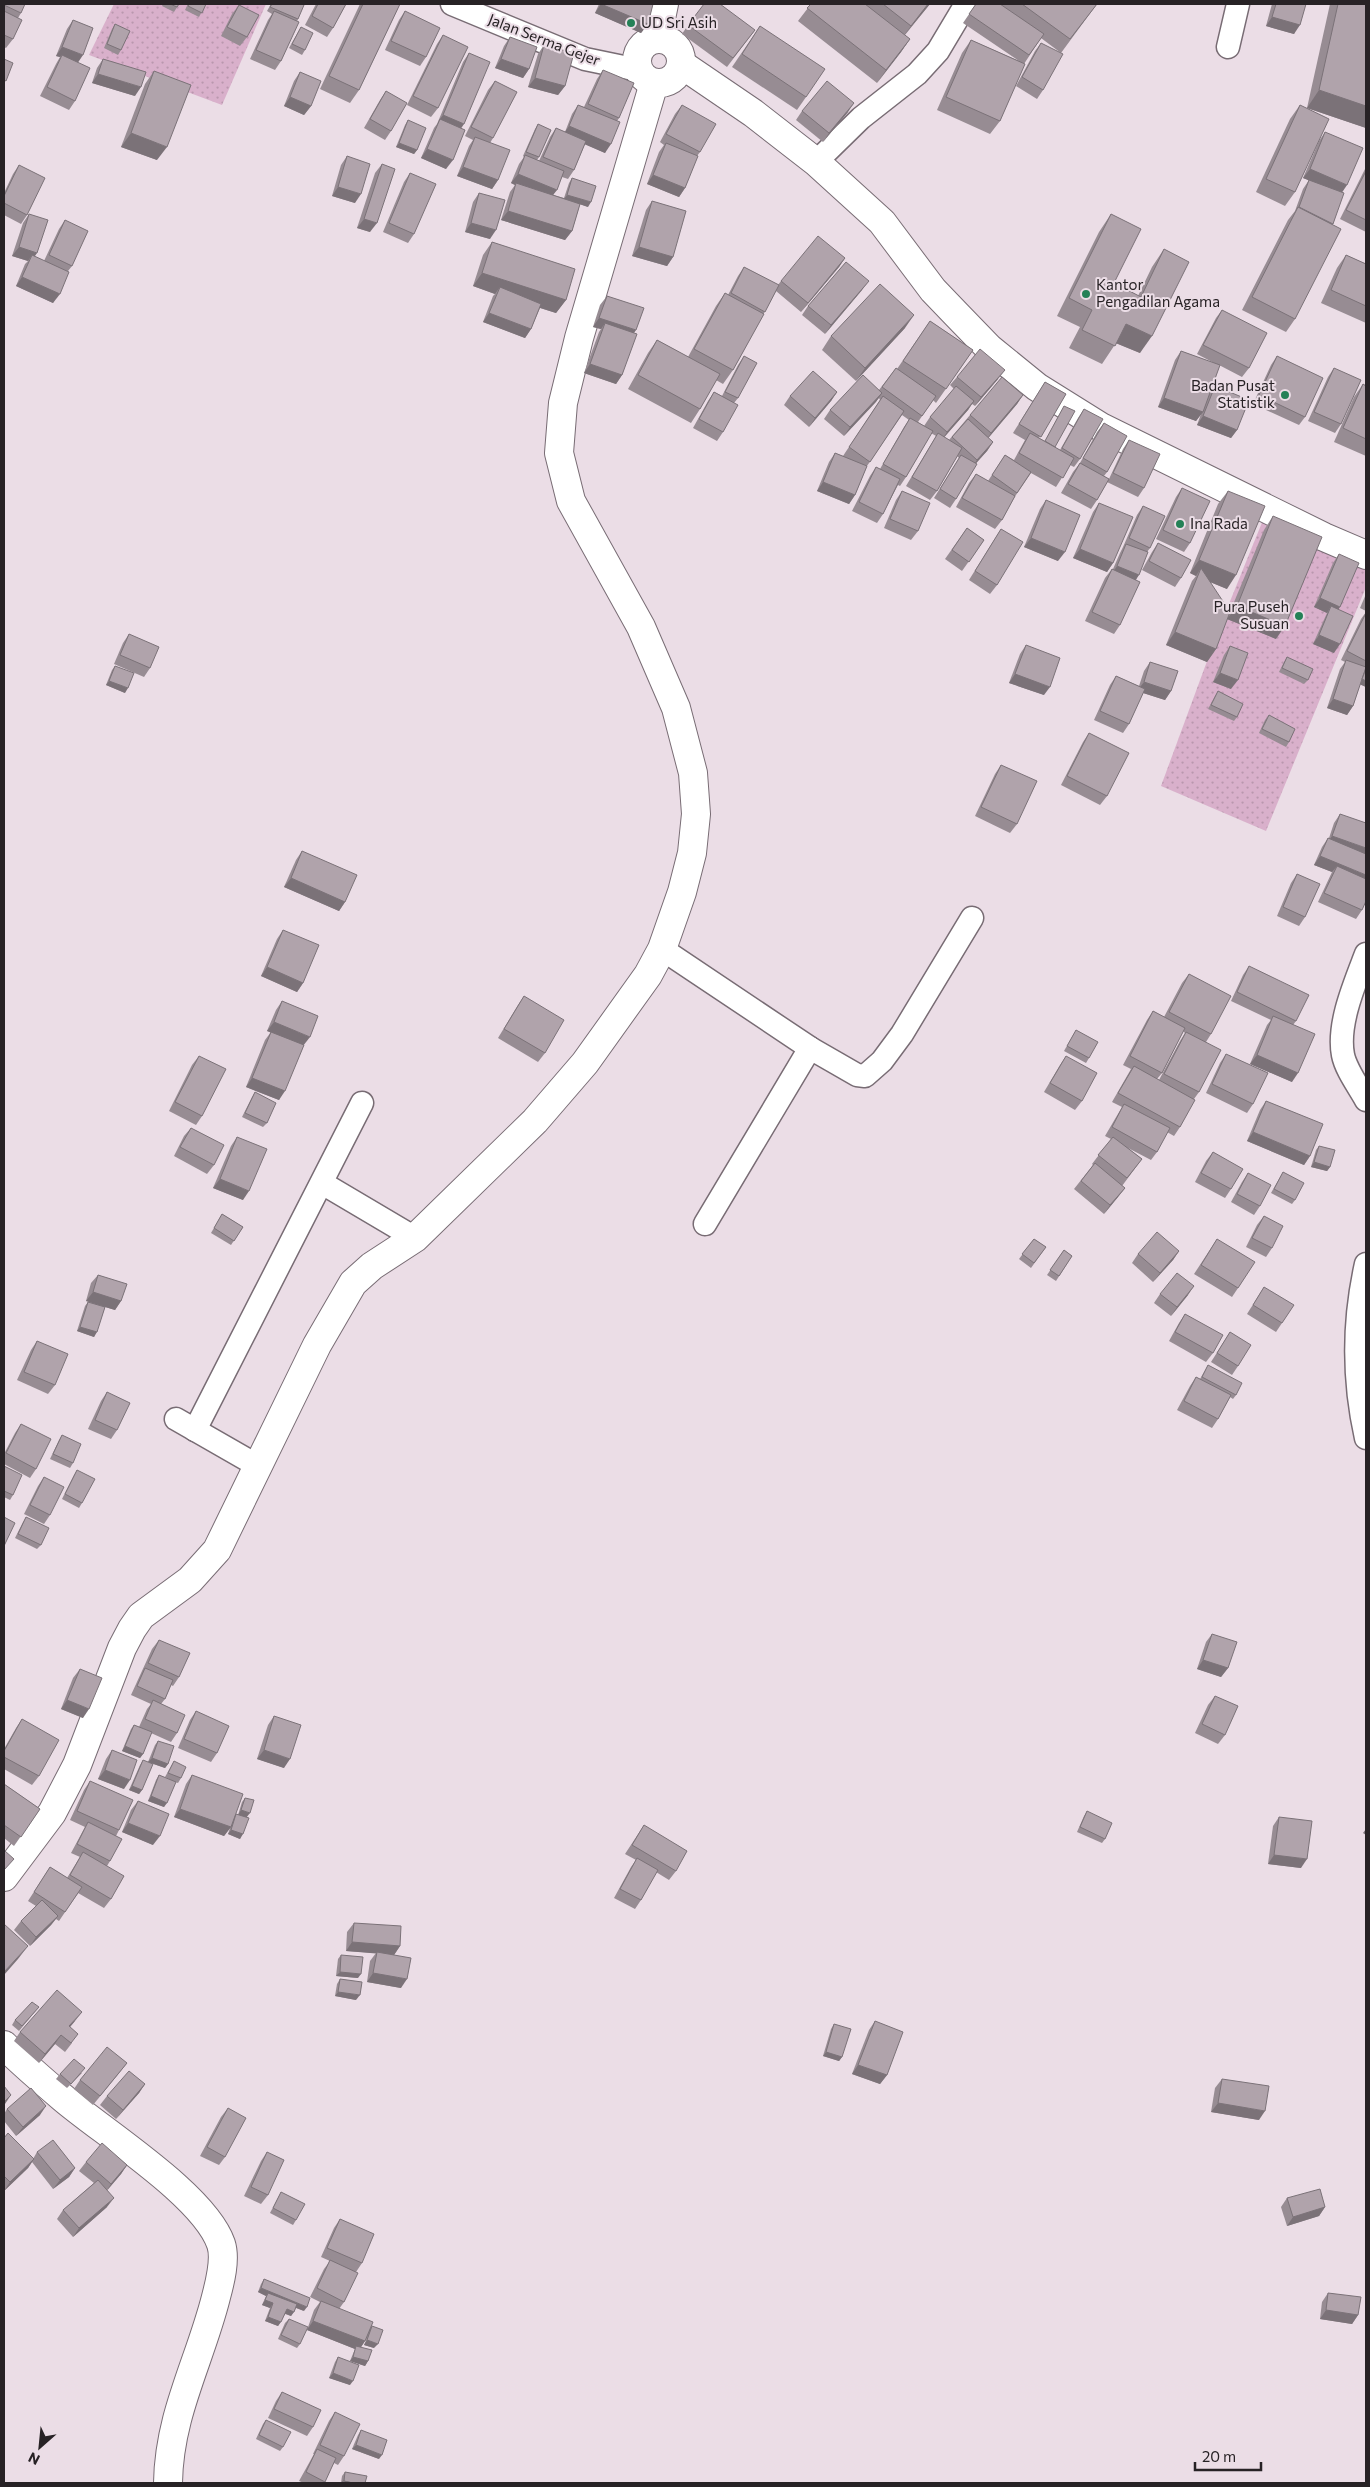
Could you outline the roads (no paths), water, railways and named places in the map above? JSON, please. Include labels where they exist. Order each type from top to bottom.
[{"type":"street","name":"Jalan Serma Gejer","points":[[452,4],[586,59],[647,61]]},
{"type":"street","points":[[4,1877],[52,1813],[76,1765],[122,1648],[132,1629],[141,1616],[190,1580],[217,1550],[317,1345],[353,1283],[372,1266],[415,1238],[535,1121],[585,1063],[634,996],[662,949],[682,892],[692,853],[696,814],[693,773],[676,708],[641,627],[571,500],[559,452],[563,404],[647,61],[664,4]]},
{"type":"street","points":[[816,162],[861,118],[917,74],[938,51],[966,4]]},
{"type":"street","points":[[1228,47],[1233,5]]},
{"type":"street","points":[[647,61],[664,82],[672,79],[678,72],[681,64],[753,113],[816,162],[882,222],[933,290],[957,315],[990,348],[1037,387],[1101,427],[1324,537],[1366,555]]},
{"type":"street","points":[[662,949],[810,1048],[857,1075],[865,1076],[872,1071],[902,1034],[972,918]]},
{"type":"street","points":[[1366,954],[1352,993],[1342,1038],[1343,1057],[1366,1100]]},
{"type":"street","points":[[706,1224],[810,1048]]},
{"type":"street","points":[[195,1430],[362,1103]]},
{"type":"street","points":[[322,1183],[415,1238]]},
{"type":"street","points":[[1366,1264],[1355,1340],[1358,1401],[1366,1438]]},
{"type":"street","points":[[176,1419],[258,1466]]},
{"type":"street","points":[[4,2045],[63,2098],[181,2192],[208,2222],[221,2245],[221,2274],[216,2298],[172,2434],[168,2483]]},
{"type":"place","name":"UD Sri Asih","points":[[631,23]]},
{"type":"place","name":"Kantor Pengadilan Agama","points":[[1086,294]]},
{"type":"place","name":"Badan Pusat Statistik","points":[[1285,395]]},
{"type":"place","name":"Ina Rada","points":[[1180,524]]},
{"type":"place","name":"Pura Puseh Susuan","points":[[1299,616]]}]
